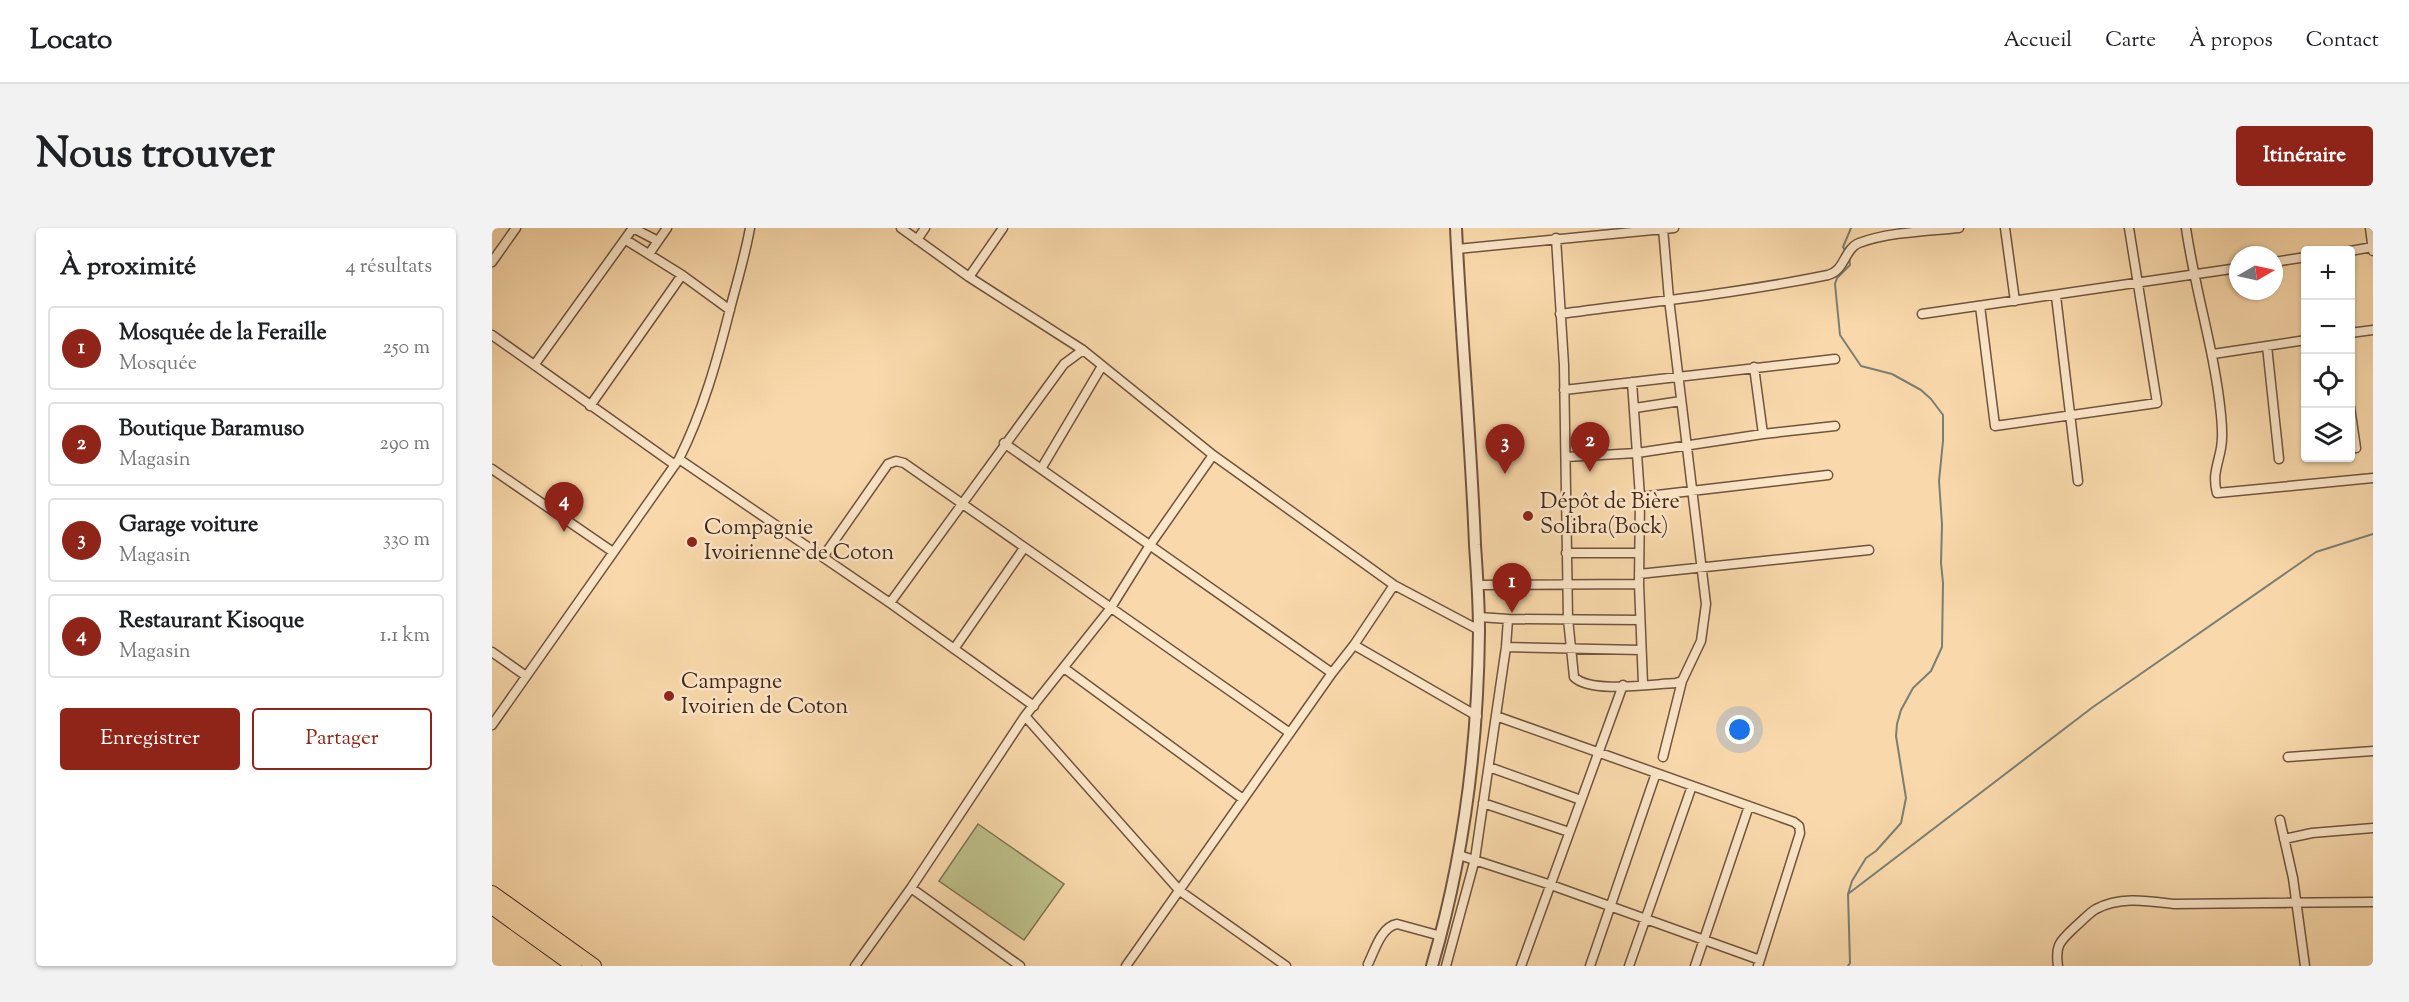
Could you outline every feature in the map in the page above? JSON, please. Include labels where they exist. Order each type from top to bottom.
[{"type":"main road","points":[[492,893],[594,966]]},
{"type":"main road","points":[[492,907],[574,966]]},
{"type":"street","points":[[492,262],[516,228]]},
{"type":"street","points":[[535,364],[633,228],[658,242]]},
{"type":"street","points":[[649,254],[667,228]]},
{"type":"street","points":[[492,725],[677,462],[701,409],[746,252],[750,228]]},
{"type":"street","points":[[901,228],[969,277],[1083,350],[1213,455],[1394,585],[1479,630]]},
{"type":"street","points":[[917,240],[924,228]]},
{"type":"street","points":[[969,277],[1003,228]]},
{"type":"street","points":[[1432,966],[1459,855],[1469,796],[1477,716],[1479,617],[1472,464],[1456,228]]},
{"type":"street","points":[[1663,228],[1669,299],[1706,604],[1701,641],[1682,681],[1663,758]]},
{"type":"street","points":[[1457,249],[1674,228]]},
{"type":"street","points":[[1560,314],[1766,286],[1833,273],[1839,269],[1848,251],[1858,243],[1896,235],[1959,228]]},
{"type":"street","points":[[2005,228],[2015,301]]},
{"type":"street","points":[[1980,306],[1995,426],[2157,403],[2129,228]]},
{"type":"street","points":[[2186,228],[2193,274],[2213,354],[2221,416],[2222,445],[2213,480],[2217,493],[2373,478]]},
{"type":"street","points":[[2355,251],[2373,249],[2370,228]]},
{"type":"street","points":[[1556,238],[1564,390],[1568,619],[1574,677],[1593,686],[1682,681]]},
{"type":"street","points":[[626,240],[682,275],[730,310]]},
{"type":"street","points":[[2283,261],[2301,258]]},
{"type":"street","points":[[1922,314],[2229,269]]},
{"type":"street","points":[[590,406],[682,275]]},
{"type":"street","points":[[2056,296],[2078,481]]},
{"type":"street","points":[[2355,332],[2373,330]]},
{"type":"street","points":[[492,335],[590,406],[823,557],[1035,706]]},
{"type":"street","points":[[2213,354],[2301,341]]},
{"type":"street","points":[[2267,346],[2280,459]]},
{"type":"street","points":[[890,603],[1004,443],[1064,364],[1083,350]]},
{"type":"street","points":[[1564,390],[1678,375],[1835,359]]},
{"type":"street","points":[[1041,469],[1102,366]]},
{"type":"street","points":[[1754,367],[1763,434]]},
{"type":"street","points":[[1632,382],[1640,497],[1639,584],[1643,684]]},
{"type":"street","points":[[1635,408],[1681,401]]},
{"type":"street","points":[[2350,408],[2356,448]]},
{"type":"street","points":[[1566,457],[1637,453],[1763,434],[1835,426]]},
{"type":"street","points":[[1004,443],[1332,672]]},
{"type":"street","points":[[855,966],[911,888],[1025,716],[1110,609],[1150,545],[1213,455]]},
{"type":"street","points":[[823,557],[888,464],[896,460],[904,463],[1290,733]]},
{"type":"street","points":[[492,469],[613,552]]},
{"type":"street","points":[[1640,497],[1828,475]]},
{"type":"street","points":[[954,649],[1024,548]]},
{"type":"street","points":[[1639,574],[1869,550]]},
{"type":"street","points":[[1566,553],[1639,553]]},
{"type":"street","points":[[1477,585],[1639,584]]},
{"type":"street","points":[[1126,966],[1332,672],[1354,645],[1394,585]]},
{"type":"street","points":[[1479,617],[1508,620],[1640,620]]},
{"type":"street","points":[[1446,966],[1475,859],[1508,620]]},
{"type":"street","points":[[1354,645],[1477,716]]},
{"type":"street","points":[[1506,647],[1641,650]]},
{"type":"street","points":[[492,652],[526,676]]},
{"type":"street","points":[[1064,668],[1244,799]]},
{"type":"street","points":[[1521,966],[1623,685]]},
{"type":"street","points":[[1025,716],[1180,891],[1286,966]]},
{"type":"street","points":[[1459,855],[1704,939],[1759,963],[1800,833],[1799,826],[1794,822],[1496,716]]},
{"type":"street","points":[[2289,756],[2373,751]]},
{"type":"street","points":[[1489,767],[1581,800]]},
{"type":"street","points":[[1590,966],[1656,773]]},
{"type":"street","points":[[1629,966],[1692,786]]},
{"type":"street","points":[[1483,803],[1569,832]]},
{"type":"street","points":[[1695,966],[1749,806]]},
{"type":"street","points":[[2280,820],[2297,904],[2305,966]]},
{"type":"street","points":[[2284,839],[2312,833],[2373,828]]},
{"type":"street","points":[[911,888],[1020,966]]},
{"type":"street","points":[[2058,966],[2056,951],[2062,939],[2095,909],[2117,902],[2143,900],[2174,904],[2297,904],[2373,902]]},
{"type":"street","points":[[1368,964],[1385,930],[1391,925],[1397,924],[1441,936]]},
{"type":"green space","points":[[978,824],[1064,884],[1024,940],[939,881]]},
{"type":"waterway","points":[[1846,252],[1843,247],[1851,228]]},
{"type":"waterway","points":[[1848,894],[1852,881],[1866,858],[1876,851],[1901,823],[1906,798],[1896,736],[1897,724],[1901,710],[1913,688],[1931,671],[1942,647],[1943,583],[1939,481],[1943,415],[1921,390],[1892,374],[1861,366],[1840,335],[1835,284],[1837,278],[1850,265],[1849,257]]},
{"type":"waterway","points":[[1848,966],[1850,963],[1848,894],[2093,707],[2316,552],[2373,534]]},
{"type":"place","name":"Boutique Baramuso","points":[[1590,472]]},
{"type":"place","name":"Garage voiture","points":[[1505,474]]},
{"type":"place","name":"Dépôt de Bière Solibra(Bock)","points":[[1528,516]]},
{"type":"place","name":"Restaurant Kisoque","points":[[564,532]]},
{"type":"place","name":"Compagnie Ivoirienne de Coton","points":[[692,542]]},
{"type":"place","name":"Mosquée de la Feraille","points":[[1512,613]]},
{"type":"place","name":"Campagne Ivoirien de Coton","points":[[669,696]]}]
